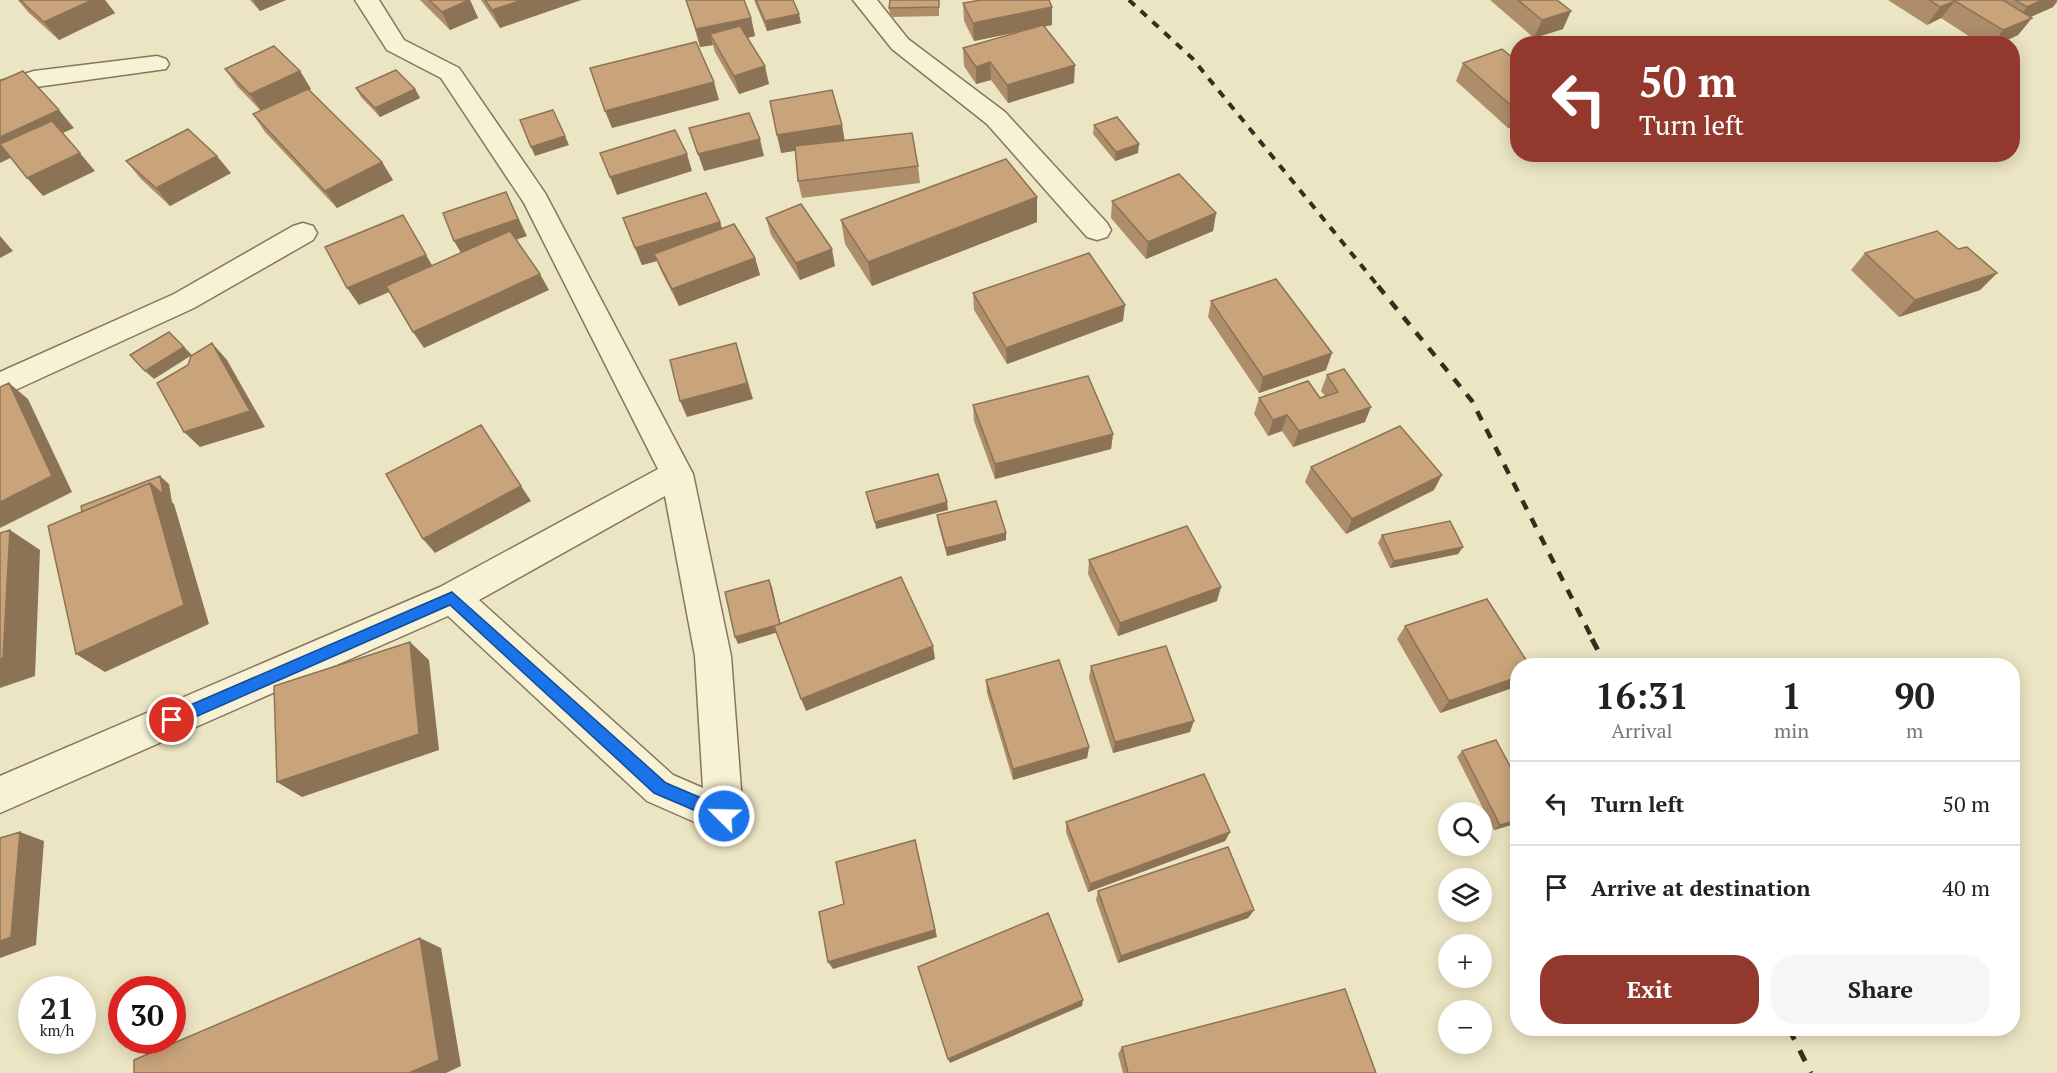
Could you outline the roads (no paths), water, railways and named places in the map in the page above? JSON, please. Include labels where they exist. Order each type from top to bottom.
[{"type":"street","points":[[367,0],[395,45],[450,73],[536,200],[677,474],[712,656],[724,816],[660,788],[452,598]]},
{"type":"street","points":[[865,0],[900,44],[996,118],[1097,230]]},
{"type":"street","points":[[0,89],[34,79],[157,64]]},
{"type":"street","points":[[0,385],[184,301],[303,233]]},
{"type":"street","points":[[0,795],[452,598],[677,474]]},
{"type":"railway","points":[[1129,0],[1192,58],[1379,287]]},
{"type":"railway","points":[[1378,286],[1472,401],[1593,640]]},
{"type":"railway","points":[[1592,639],[1602,658]]},
{"type":"railway","points":[[1792,1036],[1811,1073]]}]
